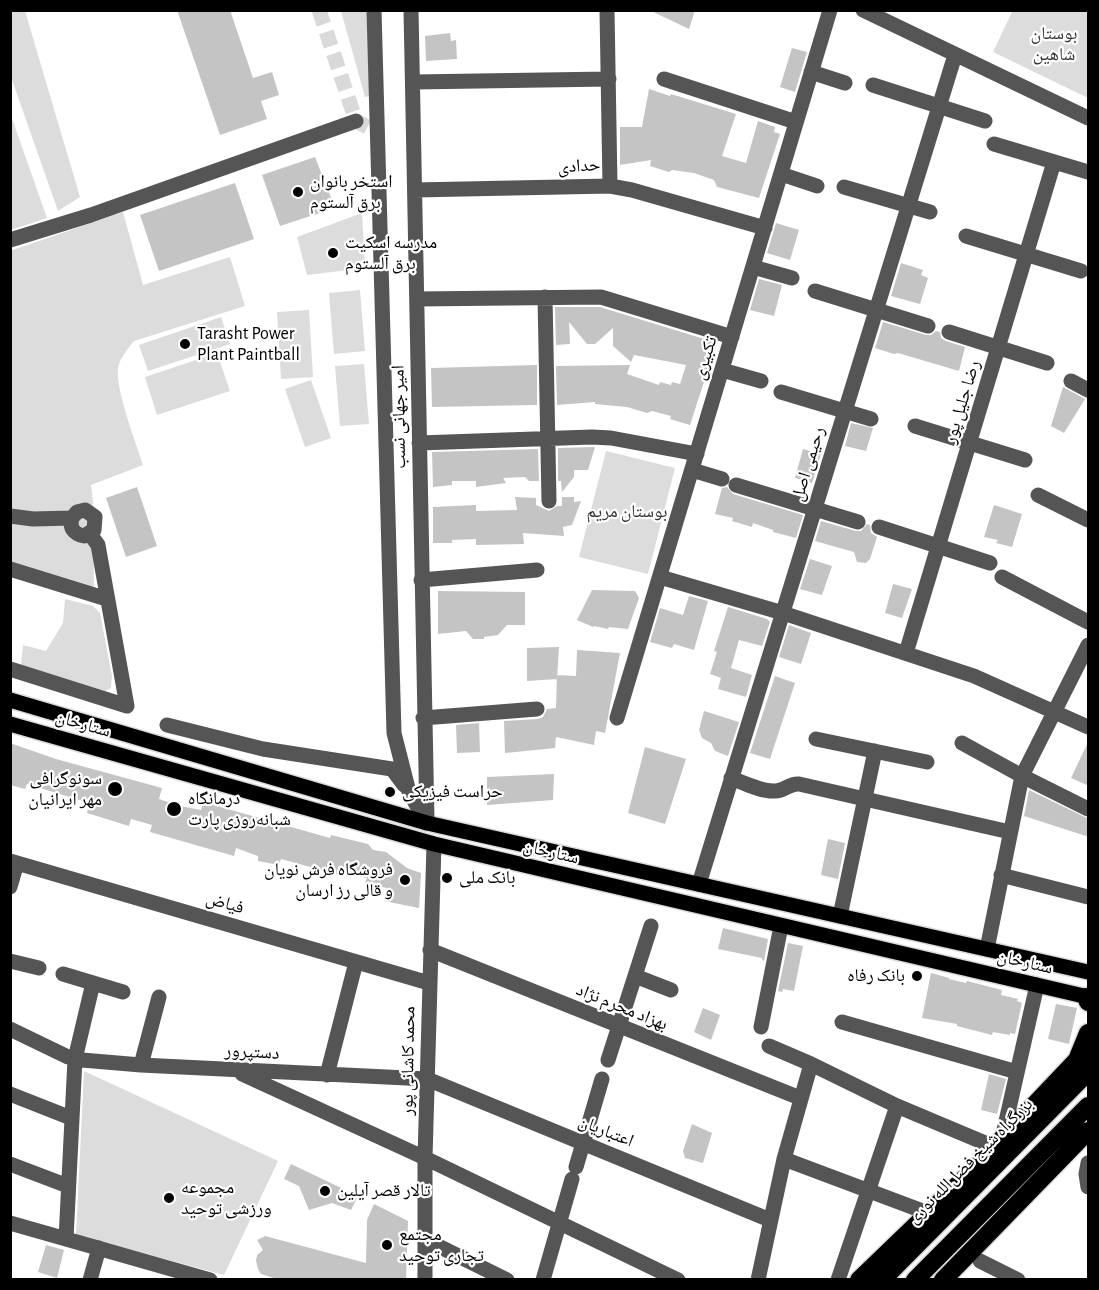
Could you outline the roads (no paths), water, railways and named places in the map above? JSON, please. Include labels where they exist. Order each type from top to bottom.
[{"type":"highway","points":[[860,1280],[995,1149],[994,1141],[1085,1061],[1089,1033]]},
{"type":"highway","name":"بزرگراه شیخ فضل‌الله نوری","points":[[882,1280],[1085,1061]]},
{"type":"highway","points":[[915,1280],[1089,1106]]},
{"type":"highway","points":[[943,1280],[1089,1131]]},
{"type":"main road","name":"ستارخان","points":[[10,700],[427,823],[1089,972]]},
{"type":"main road","name":"ستارخان","points":[[10,724],[434,844],[1037,985],[1088,999]]},
{"type":"street","points":[[374,10],[394,733],[409,792]]},
{"type":"street","name":"امیر جهانی نسب","points":[[411,10],[423,718],[427,823]]},
{"type":"street","name":"حدادی","points":[[415,190],[610,186],[607,10]]},
{"type":"street","name":"تکبیری","points":[[618,718],[830,10]]},
{"type":"street","points":[[863,10],[1089,118]]},
{"type":"street","name":"رحیمی اصل","points":[[699,884],[955,55]]},
{"type":"street","points":[[812,72],[845,83]]},
{"type":"street","points":[[413,82],[609,79]]},
{"type":"street","points":[[664,79],[796,123]]},
{"type":"street","points":[[873,85],[985,121]]},
{"type":"street","points":[[10,240],[91,215],[356,121]]},
{"type":"street","points":[[994,144],[1089,172]]},
{"type":"street","name":"رضا جلیل پور","points":[[906,653],[1054,162]]},
{"type":"street","points":[[781,174],[817,186]]},
{"type":"street","points":[[610,186],[632,190],[765,228]]},
{"type":"street","points":[[844,187],[930,212]]},
{"type":"street","points":[[966,236],[1081,271]]},
{"type":"street","points":[[753,267],[792,278]]},
{"type":"street","points":[[815,291],[928,326]]},
{"type":"street","points":[[417,299],[594,296],[610,298],[732,337]]},
{"type":"street","points":[[545,297],[549,501]]},
{"type":"street","points":[[949,332],[1047,363]]},
{"type":"street","points":[[722,370],[761,381]]},
{"type":"street","points":[[1071,381],[1089,390]]},
{"type":"street","points":[[781,392],[871,419]]},
{"type":"street","points":[[915,426],[1025,460]]},
{"type":"street","points":[[419,443],[611,438],[697,454]]},
{"type":"street","points":[[692,470],[858,522]]},
{"type":"street","points":[[1038,495],[1089,520]]},
{"type":"street","points":[[10,516],[33,519],[72,518],[71,526],[76,533],[84,536],[90,534],[98,546],[127,706],[10,669]]},
{"type":"street","points":[[879,527],[990,562]]},
{"type":"street","points":[[10,570],[108,599]]},
{"type":"street","points":[[421,580],[537,570]]},
{"type":"street","points":[[660,577],[783,613],[984,679],[1089,727]]},
{"type":"street","points":[[1002,577],[1089,622]]},
{"type":"street","points":[[987,949],[1022,776],[1089,645]]},
{"type":"street","points":[[423,718],[537,709]]},
{"type":"street","points":[[167,724],[263,749],[392,769],[427,823]]},
{"type":"street","points":[[816,739],[927,762]]},
{"type":"street","points":[[962,743],[1089,809]]},
{"type":"street","points":[[840,916],[866,799],[874,751]]},
{"type":"street","points":[[731,778],[772,792],[794,784],[1010,832]]},
{"type":"street","name":"محمد کاشانی پور","points":[[425,1280],[425,1158],[434,844]]},
{"type":"street","points":[[10,887],[14,862]]},
{"type":"street","name":"فیاض","points":[[14,862],[429,983]]},
{"type":"street","points":[[1001,875],[1089,897]]},
{"type":"street","points":[[608,1059],[651,926]]},
{"type":"street","points":[[761,1027],[781,926]]},
{"type":"street","name":"بهزاد محرم نژاد","points":[[430,950],[800,1098]]},
{"type":"street","points":[[10,961],[39,968]]},
{"type":"street","points":[[327,1075],[356,962]]},
{"type":"street","points":[[63,974],[123,992]]},
{"type":"street","points":[[635,976],[671,990]]},
{"type":"street","points":[[66,1239],[75,1059],[93,983]]},
{"type":"street","points":[[769,1046],[897,1106],[994,1141],[1017,1072],[1037,985]]},
{"type":"street","points":[[141,1065],[159,997]]},
{"type":"street","points":[[842,1022],[1017,1072]]},
{"type":"street","name":"دستپرور","points":[[10,1029],[75,1059],[141,1065],[427,1079]]},
{"type":"street","points":[[758,1280],[784,1159],[811,1064]]},
{"type":"street","points":[[234,1070],[425,1158],[678,1280]]},
{"type":"street","name":"اعتباریان","points":[[427,1079],[770,1220]]},
{"type":"street","points":[[543,1280],[602,1079]]},
{"type":"street","points":[[10,1094],[71,1118]]},
{"type":"street","points":[[838,1280],[897,1106]]},
{"type":"street","points":[[784,1159],[920,1210]]},
{"type":"street","points":[[1089,1163],[1086,1174],[1089,1187]]},
{"type":"street","points":[[10,1164],[68,1186]]},
{"type":"street","points":[[10,1223],[210,1280]]},
{"type":"street","points":[[426,1240],[507,1280]]},
{"type":"street","points":[[90,1280],[99,1248]]},
{"type":"street","points":[[980,1261],[1018,1280]]},
{"type":"tunnel","points":[[319,10],[356,121],[377,132]]},
{"type":"place","name":"استخر بانوان برق آلستوم","points":[[298,192]]},
{"type":"place","name":"مدرسه اسکیت برق آلستوم","points":[[333,253]]},
{"type":"place","name":"Tarasht Power Plant Paintball","points":[[185,344]]},
{"type":"place","name":"سونوگرافی مهر ایرانیان","points":[[115,789]]},
{"type":"place","name":"حراست فیزیکی","points":[[390,792]]},
{"type":"place","name":"درمانگاه شبانه‌روزی پارت","points":[[174,809]]},
{"type":"place","name":"بانک ملی","points":[[447,878]]},
{"type":"place","name":"فروشگاه فرش نویان و قالی رز ارسان","points":[[405,880]]},
{"type":"place","name":"بانک رفاه","points":[[917,976]]},
{"type":"place","name":"تالار قصر آیلین","points":[[325,1191]]},
{"type":"place","name":"مجموعه ورزشی توحید","points":[[169,1198]]},
{"type":"place","name":"مجتمع تجاری توحید","points":[[387,1245]]},
{"type":"park label","name":"بوستان شاهین","points":[[1054,44]]},
{"type":"park label","name":"بوستان مریم","points":[[627,512]]}]
